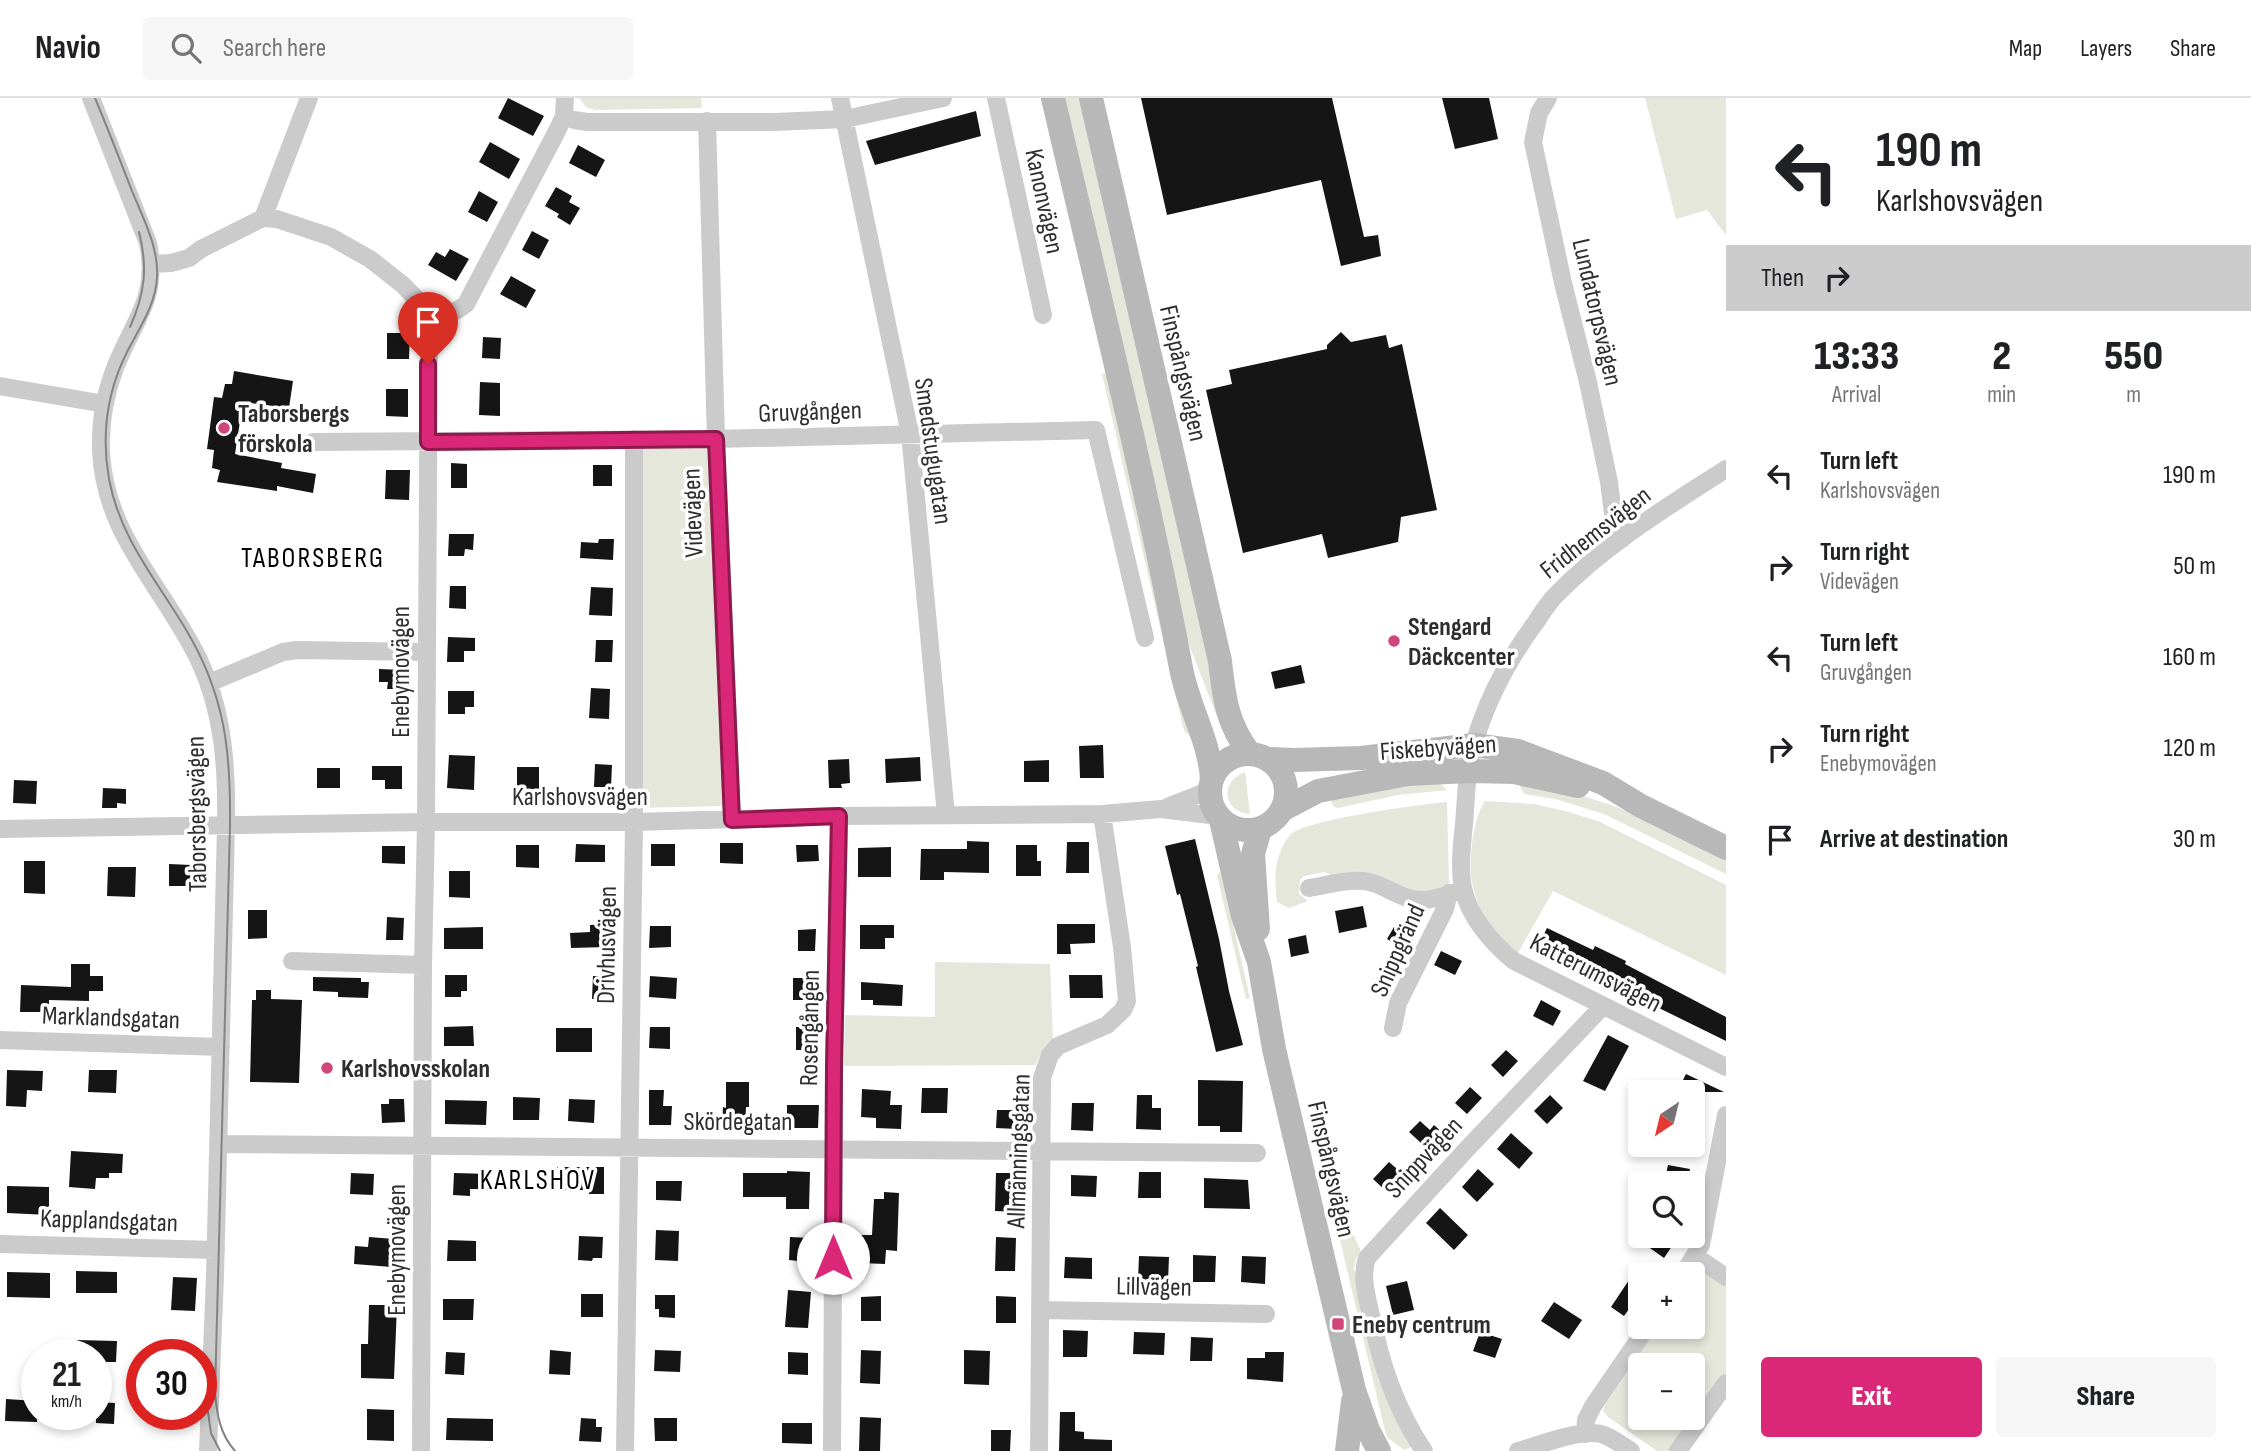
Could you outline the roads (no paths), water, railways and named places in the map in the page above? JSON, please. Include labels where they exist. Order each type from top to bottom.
[{"type":"main road","name":"Finspångsvägen","points":[[1053,98],[1172,618],[1220,740],[1211,800],[1220,818],[1243,916],[1259,962]]},
{"type":"main road","name":"Finspångsvägen","points":[[1091,98],[1220,661],[1227,712],[1238,739],[1266,761]]},
{"type":"main road","name":"Fiskebyvägen","points":[[1266,761],[1313,773],[1361,758],[1474,745],[1496,747],[1531,755],[1602,783],[1641,806],[1726,848]]},
{"type":"main road","points":[[1215,778],[1232,758],[1266,761],[1286,794],[1282,810],[1276,818],[1260,829],[1239,830],[1220,818]]},
{"type":"main road","name":"Fiskebyvägen","points":[[1282,810],[1318,791],[1340,786],[1408,775],[1468,771],[1514,772],[1573,785],[1641,806]]},
{"type":"main road","name":"Finspångsvägen","points":[[1260,829],[1253,863],[1259,962],[1274,1049],[1354,1390],[1368,1430],[1380,1451]]},
{"type":"main road","name":"Finspångsvägen","points":[[1347,1451],[1354,1390]]},
{"type":"street","name":"Taborsbergsvägen","points":[[91,98],[148,243],[152,264],[146,303],[116,366],[104,404],[101,451],[104,476],[114,515],[142,568],[183,631],[209,683],[224,745],[227,780],[226,826],[216,1250],[208,1451]]},
{"type":"street","points":[[263,218],[309,98]]},
{"type":"street","name":"Smedstugugatan","points":[[840,98],[910,434],[946,815]]},
{"type":"street","points":[[152,264],[178,262],[263,218],[277,219],[305,227],[349,247],[387,271],[429,312],[456,311],[466,304],[565,107],[574,120],[586,122],[775,122],[845,119],[943,98]]},
{"type":"street","name":"Kanonvägen","points":[[996,98],[1043,315]]},
{"type":"street","name":"Lundatorpsvägen","points":[[1548,98],[1539,113],[1533,142],[1563,283],[1588,382],[1613,514],[1622,539]]},
{"type":"street","name":"Videvägen","points":[[706,121],[732,820]]},
{"type":"street","name":"Enebymovägen","points":[[421,1451],[429,312]]},
{"type":"street","points":[[0,386],[104,404]]},
{"type":"street","name":"Gruvgången","points":[[313,442],[716,439],[1096,430],[1145,638]]},
{"type":"street","name":"Drivhusvägen","points":[[625,1451],[634,822],[634,439]]},
{"type":"street","name":"Fridhemsvägen","points":[[1468,771],[1483,718],[1514,652],[1552,599],[1575,576],[1622,539],[1726,469]]},
{"type":"street","points":[[209,683],[283,652],[426,652]]},
{"type":"street","name":"Katterumsvägen","points":[[1468,771],[1456,891],[1501,950],[1530,970],[1726,1067]]},
{"type":"street","name":"Karlshovsvägen","points":[[1161,809],[1215,778]]},
{"type":"street","name":"Karlshovsvägen","points":[[0,829],[1102,814],[1161,809],[1220,818]]},
{"type":"street","name":"Allmänningsgatan","points":[[1039,1451],[1042,1078],[1050,1055],[1058,1046],[1108,1025],[1127,1001],[1122,947],[1102,814]]},
{"type":"street","name":"Rosengången","points":[[832,1451],[839,816]]},
{"type":"street","name":"Snippgränd","points":[[1309,888],[1357,880],[1371,882],[1406,898],[1419,900],[1432,900],[1456,891]]},
{"type":"street","name":"Snippgränd","points":[[1393,1028],[1398,1003],[1456,891]]},
{"type":"street","points":[[292,961],[423,965]]},
{"type":"street","name":"Snippvägen","points":[[1424,1451],[1396,1403],[1387,1377],[1364,1282],[1363,1269],[1367,1258],[1465,1150],[1603,1006]]},
{"type":"street","name":"Marklandsgatan","points":[[0,1040],[220,1046]]},
{"type":"street","points":[[1691,1262],[1701,1245],[1726,1115]]},
{"type":"street","name":"Skördegatan","points":[[218,1144],[1257,1153]]},
{"type":"street","name":"Kapplandsgatan","points":[[0,1244],[216,1250]]},
{"type":"street","points":[[1695,1256],[1726,1277]]},
{"type":"street","name":"Lillvägen","points":[[1040,1310],[1266,1314]]},
{"type":"street","points":[[1585,1434],[1586,1420],[1593,1406],[1639,1339]]},
{"type":"street","points":[[1678,1451],[1726,1383]]},
{"type":"street","points":[[1518,1451],[1598,1433],[1610,1437],[1631,1451]]},
{"type":"tram line","points":[[95,98],[149,233],[157,266],[156,287],[151,306],[121,365],[111,397],[106,429],[109,479],[114,500],[130,539],[185,628],[209,676],[227,748],[230,826],[215,1393],[220,1424],[235,1451]]},
{"type":"tram line","points":[[130,327],[144,280],[144,257],[139,232]]},
{"type":"tram line","points":[[211,1430],[220,1451]]},
{"type":"place","name":"Taborsbergs förskola","points":[[224,428]]},
{"type":"place","name":"Stengard Däckcenter","points":[[1394,641]]},
{"type":"place","name":"Karlshovsskolan","points":[[327,1068]]},
{"type":"place","name":"Eneby centrum","points":[[1338,1324]]},
{"type":"district","name":"TABORSBERG","points":[[313,557]]},
{"type":"district","name":"KARLSHOV","points":[[538,1179]]}]
